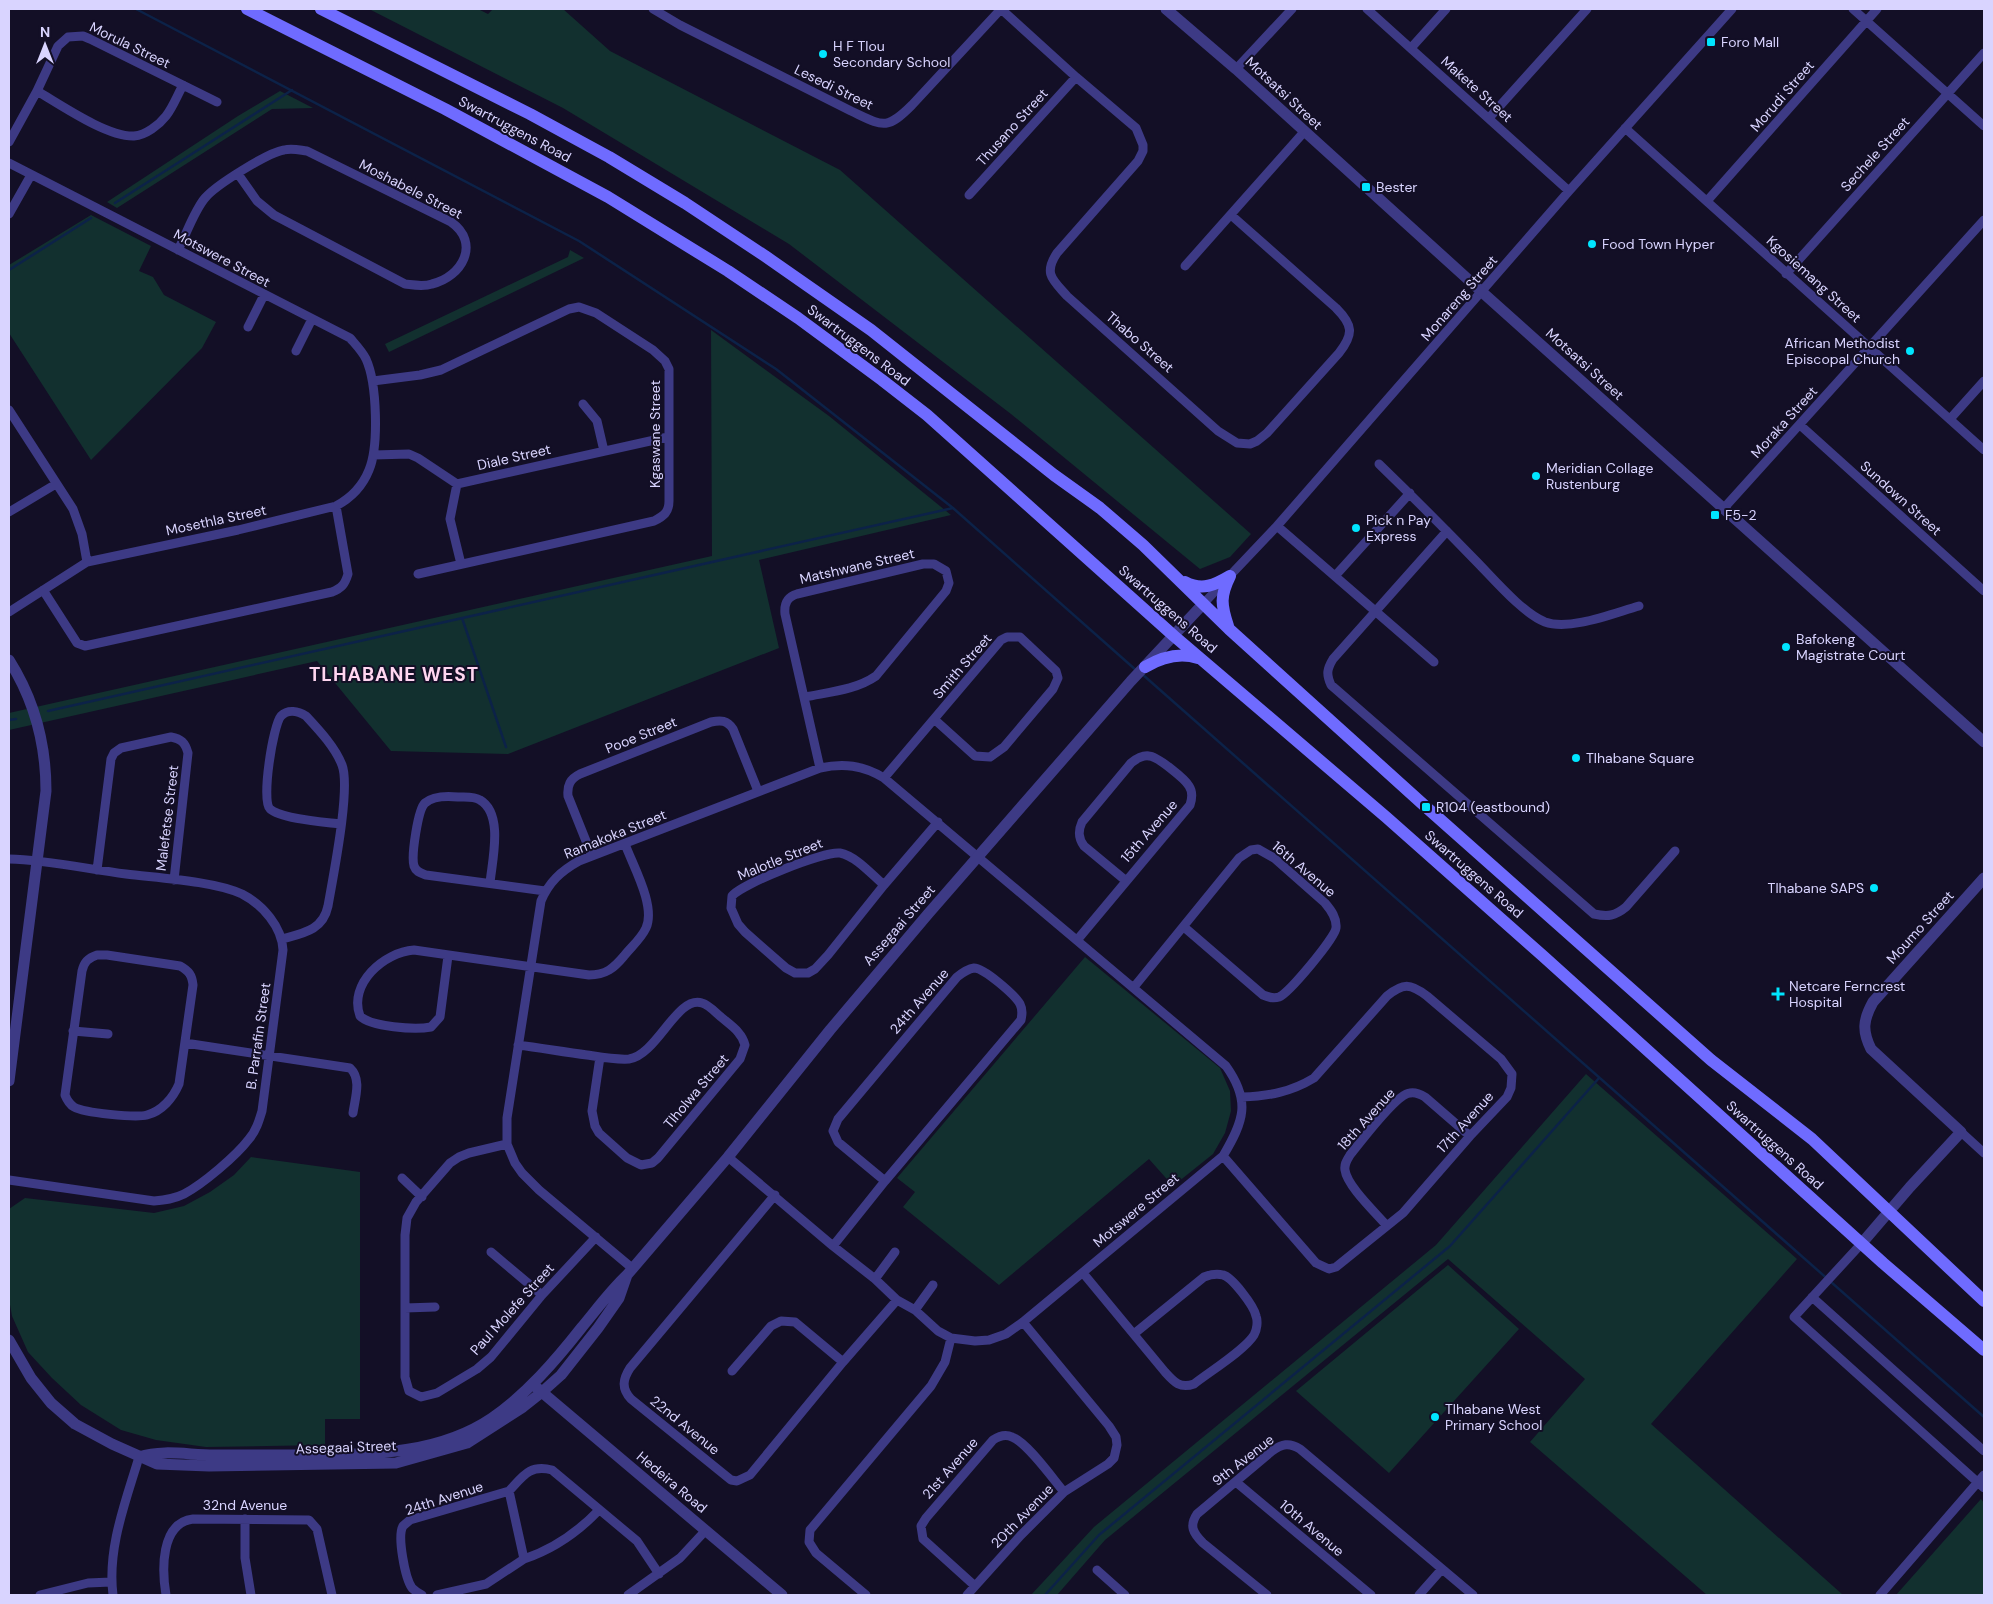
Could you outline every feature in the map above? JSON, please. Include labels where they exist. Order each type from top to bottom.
[{"type":"main road","name":"Swartruggens Road","points":[[247,9],[496,136],[608,197],[689,246],[790,313],[928,415],[1174,636],[1528,942],[1936,1310],[1984,1350]]},
{"type":"main road","name":"Swartruggens Road","points":[[321,9],[530,114],[609,157],[765,256],[871,330],[1054,476],[1100,508],[1143,545],[1229,629],[1418,801],[1711,1060],[1812,1139],[1984,1301]]},
{"type":"main road","points":[[1178,579],[1191,585],[1202,587],[1216,584],[1230,576]]},
{"type":"main road","points":[[1229,629],[1223,612],[1222,596],[1230,576]]},
{"type":"main road","points":[[1145,667],[1157,660],[1174,655],[1186,655],[1197,658],[1209,665]]},
{"type":"street","name":"Lesedi Street","points":[[653,9],[680,25],[851,111],[870,120],[885,124],[897,120],[1001,9]]},
{"type":"street","name":"Thabo Street","points":[[1001,9],[1136,128],[1142,141],[1143,151],[1138,161],[1056,253],[1049,267],[1052,279],[1067,296],[1218,431],[1237,443],[1250,444],[1267,433],[1339,353],[1348,341],[1350,333],[1345,317],[1336,308],[1231,215]]},
{"type":"street","name":"Motsatsi Street","points":[[1166,9],[1236,69],[1984,742]]},
{"type":"street","points":[[1236,69],[1292,9]]},
{"type":"street","name":"Makete Street","points":[[1367,9],[1568,191]]},
{"type":"street","points":[[1411,48],[1446,9]]},
{"type":"street","points":[[1489,118],[1587,9]]},
{"type":"street","name":"Monareng Street","points":[[1204,603],[1277,526],[1568,191],[1732,9]]},
{"type":"street","points":[[1853,9],[1984,126]]},
{"type":"street","name":"Morudi Street","points":[[1707,201],[1877,9]]},
{"type":"street","name":"Morula Street","points":[[9,142],[37,91],[58,46],[68,37],[75,35],[90,39],[217,102]]},
{"type":"street","name":"Sechele Street","points":[[1786,274],[1984,53]]},
{"type":"street","name":"Thusano Street","points":[[969,195],[1076,77]]},
{"type":"street","points":[[37,91],[97,125],[117,134],[137,136],[148,132],[166,117],[182,86]]},
{"type":"street","name":"Kgosiemang Street","points":[[1625,128],[1984,450]]},
{"type":"street","points":[[1185,266],[1304,132]]},
{"type":"street","name":"Moshabele Street","points":[[178,250],[204,200],[212,192],[238,174],[271,154],[294,149],[307,151],[451,222],[460,228],[465,235],[466,244],[463,260],[451,276],[439,282],[420,286],[405,284],[274,215],[257,201],[238,174]]},
{"type":"street","name":"Motswere Street","points":[[9,163],[264,295],[340,332],[359,347],[366,358],[373,381],[375,413]]},
{"type":"street","points":[[9,214],[31,175]]},
{"type":"street","name":"Moraka Street","points":[[1724,508],[1984,220]]},
{"type":"street","points":[[248,327],[264,295]]},
{"type":"street","name":"Kgaswane Street","points":[[373,381],[420,375],[441,370],[569,309],[579,307],[588,309],[653,350],[665,361],[669,369],[669,508],[661,518],[418,574]]},
{"type":"street","points":[[296,352],[312,319]]},
{"type":"street","points":[[1950,419],[1984,381]]},
{"type":"street","points":[[583,404],[597,421],[604,451]]},
{"type":"street","points":[[9,410],[73,509],[78,521],[87,562]]},
{"type":"street","name":"Mosethla Street","points":[[9,612],[87,562],[238,530],[336,506],[346,501],[363,481],[369,470],[374,454],[375,413]]},
{"type":"street","name":"Sundown Street","points":[[1800,425],[1984,591]]},
{"type":"street","name":"Diale Street","points":[[457,484],[668,437]]},
{"type":"street","points":[[374,454],[409,454],[457,484],[450,518],[461,564]]},
{"type":"street","points":[[1379,464],[1529,612],[1546,622],[1560,624],[1582,622],[1639,606]]},
{"type":"street","points":[[9,512],[56,484]]},
{"type":"street","points":[[1335,576],[1410,493]]},
{"type":"street","points":[[43,590],[77,643],[86,646],[332,592],[340,589],[345,583],[348,574],[336,506]]},
{"type":"street","points":[[1277,526],[1434,662]]},
{"type":"street","points":[[1447,531],[1333,659],[1328,668],[1327,676],[1332,684],[1594,914],[1605,917],[1616,915],[1626,908],[1675,850]]},
{"type":"street","name":"Matshwane Street","points":[[805,697],[855,687],[867,683],[876,676],[946,591],[949,583],[946,571],[934,564],[923,564],[792,596],[786,604],[785,609],[820,768]]},
{"type":"street","name":"Assegaai Street","points":[[139,1457],[154,1452],[206,1455],[351,1454],[421,1448],[452,1439],[472,1430],[513,1403],[554,1361],[608,1294],[630,1272],[728,1157],[830,1030],[978,857],[1145,667],[1204,603]]},
{"type":"street","name":"Smith Street","points":[[884,778],[934,719],[1001,640],[1007,637],[1020,637],[1027,641],[1056,670],[1058,678],[1053,689],[1004,747],[990,757],[975,756],[934,719]]},
{"type":"street","points":[[9,660],[24,684],[40,730],[45,752],[46,792],[9,1081]]},
{"type":"street","points":[[9,859],[37,861],[216,886],[243,895],[256,904],[270,917],[282,939],[312,930],[323,921],[327,914],[340,824],[345,776],[342,764],[317,728],[306,716],[300,712],[293,711],[285,713],[277,722],[266,788],[267,804],[270,809],[293,818],[340,824]]},
{"type":"street","name":"Pooe Street","points":[[592,856],[568,796],[570,781],[580,774],[711,722],[720,720],[733,728],[758,791]]},
{"type":"street","name":"Malefetse Street","points":[[97,870],[108,775],[114,753],[121,748],[171,737],[179,738],[188,753],[174,880]]},
{"type":"street","name":"15th Avenue","points":[[1078,939],[1125,880],[1186,810],[1192,799],[1189,786],[1185,781],[1155,757],[1149,756],[1136,759],[1131,763],[1082,822],[1079,829],[1084,846],[1125,880]]},
{"type":"street","name":"Ramakoka Street","points":[[630,1272],[596,1237],[530,1182],[515,1163],[507,1144],[507,1118],[538,912],[545,891],[552,882],[568,867],[592,856],[758,791],[832,765],[854,765],[874,771],[978,857]]},
{"type":"street","points":[[490,883],[495,828],[492,814],[487,806],[481,800],[473,797],[451,796],[433,798],[426,801],[421,808],[414,849],[414,865],[416,870],[426,875],[545,891]]},
{"type":"street","name":"Malotle Street","points":[[884,885],[849,856],[834,853],[814,858],[743,887],[732,896],[731,908],[738,924],[775,960],[795,973],[808,973],[828,956],[884,885],[938,822]]},
{"type":"street","points":[[448,956],[440,1017],[436,1024],[431,1027],[418,1028],[367,1022],[360,1016],[358,1005],[362,985],[381,963],[404,951],[414,950],[530,968],[598,975],[614,968],[642,935],[648,920],[647,904],[625,844]]},
{"type":"street","name":"16th Avenue","points":[[1134,987],[1239,858],[1251,850],[1258,849],[1274,858],[1325,903],[1332,912],[1336,923],[1334,934],[1320,953],[1285,994],[1272,998],[1263,995],[1184,927]]},
{"type":"street","name":"Motswere Street","points":[[728,1157],[833,1246],[875,1278],[897,1300],[915,1310],[927,1323],[951,1338],[975,1341],[989,1340],[1006,1334],[1023,1322],[1223,1156],[1236,1134],[1243,1111],[1242,1097],[1234,1076],[1226,1066],[1078,939],[978,857]]},
{"type":"street","name":"Moumo Street","points":[[1984,878],[1873,1002],[1866,1014],[1864,1027],[1865,1037],[1871,1049],[1984,1153]]},
{"type":"street","name":"B. Parrafin Street","points":[[9,1180],[154,1201],[171,1199],[184,1194],[200,1183],[240,1150],[257,1127],[262,1111],[283,950],[282,939]]},
{"type":"street","points":[[107,955],[180,966],[188,971],[192,977],[193,985],[185,1043],[179,1084],[175,1093],[162,1107],[146,1116],[125,1116],[77,1108],[68,1101],[66,1087],[73,1031],[84,964],[89,958],[107,955]]},
{"type":"street","name":"24th Avenue","points":[[833,1246],[885,1181],[1021,1020],[1020,1003],[982,970],[975,968],[956,977],[848,1106],[835,1125],[833,1131],[838,1142],[885,1181]]},
{"type":"street","name":"17th Avenue","points":[[1223,1156],[1316,1263],[1329,1269],[1336,1267],[1403,1213],[1506,1097],[1511,1088],[1512,1074],[1501,1059],[1427,996],[1417,988],[1406,986],[1397,988],[1387,996],[1314,1078],[1298,1088],[1284,1092],[1242,1097]]},
{"type":"street","name":"Tlholwa Street","points":[[518,1045],[600,1057],[628,1059],[637,1057],[660,1036],[683,1008],[695,1002],[702,1003],[710,1008],[740,1033],[745,1045],[740,1059],[658,1158],[652,1163],[642,1166],[628,1158],[599,1133],[595,1126],[592,1111],[600,1057]]},
{"type":"street","points":[[73,1031],[108,1034]]},
{"type":"street","points":[[185,1043],[350,1068],[354,1072],[357,1083],[353,1113]]},
{"type":"street","name":"18th Avenue","points":[[1387,1226],[1352,1184],[1344,1169],[1350,1155],[1397,1100],[1409,1093],[1418,1093],[1470,1136]]},
{"type":"street","points":[[1880,1595],[1982,1481],[1794,1317],[1961,1132]]},
{"type":"street","name":"Paul Molefe Street","points":[[507,1144],[459,1156],[450,1163],[411,1211],[405,1226],[406,1385],[409,1391],[421,1397],[437,1393],[477,1369],[491,1357],[542,1295],[596,1237]]},
{"type":"street","points":[[402,1178],[422,1197]]},
{"type":"street","name":"22nd Avenue","points":[[775,1195],[630,1368],[623,1381],[625,1391],[631,1399],[731,1480],[737,1481],[750,1475],[897,1300]]},
{"type":"street","points":[[491,1252],[542,1295]]},
{"type":"street","points":[[875,1278],[896,1252]]},
{"type":"street","name":"Assegaai Street","points":[[9,1343],[31,1378],[51,1403],[75,1424],[139,1457],[157,1464],[209,1466],[396,1463],[467,1443],[523,1407],[542,1392],[561,1375],[598,1328],[618,1298],[630,1272]]},
{"type":"street","points":[[1083,1272],[1172,1380],[1179,1385],[1194,1384],[1245,1345],[1254,1334],[1256,1316],[1254,1308],[1230,1279],[1223,1275],[1215,1274],[1204,1278],[1135,1333]]},
{"type":"street","points":[[915,1310],[933,1285]]},
{"type":"street","points":[[1812,1297],[1984,1451]]},
{"type":"street","points":[[405,1308],[435,1307]]},
{"type":"street","points":[[732,1371],[771,1326],[782,1321],[795,1322],[843,1362]]},
{"type":"street","name":"20th Avenue","points":[[967,1595],[1021,1535],[1064,1492],[1108,1464],[1114,1458],[1117,1445],[1116,1438],[1109,1426],[1023,1322]]},
{"type":"street","points":[[866,1595],[816,1553],[809,1542],[810,1530],[931,1386],[945,1362],[951,1338]]},
{"type":"street","name":"Hedeira Road","points":[[531,1384],[782,1595]]},
{"type":"street","name":"21st Avenue","points":[[975,1586],[923,1539],[921,1526],[989,1444],[997,1437],[1002,1436],[1016,1439],[1031,1452],[1064,1492]]},
{"type":"street","name":"9th Avenue","points":[[1266,1595],[1203,1543],[1192,1528],[1193,1520],[1197,1514],[1280,1446],[1293,1445],[1473,1595]]},
{"type":"street","points":[[113,1595],[111,1582],[116,1540],[139,1457]]},
{"type":"street","points":[[524,1559],[509,1492],[529,1471],[545,1468],[552,1470],[637,1541],[659,1574]]},
{"type":"street","name":"10th Avenue","points":[[1236,1482],[1371,1595]]},
{"type":"street","name":"24th Avenue","points":[[422,1595],[412,1588],[409,1580],[400,1541],[403,1526],[410,1520],[509,1492]]},
{"type":"street","points":[[437,1595],[486,1584],[524,1559],[545,1551],[574,1534],[598,1510]]},
{"type":"street","name":"32nd Avenue","points":[[166,1595],[164,1579],[168,1539],[178,1524],[185,1520],[193,1519],[304,1519],[312,1522],[317,1529],[332,1595]]},
{"type":"street","points":[[245,1519],[245,1558],[251,1595]]},
{"type":"street","points":[[628,1595],[680,1558],[706,1530]]},
{"type":"street","points":[[1419,1595],[1442,1569]]},
{"type":"street","points":[[1096,1570],[1126,1595]]},
{"type":"street","points":[[40,1595],[88,1583],[111,1582]]},
{"type":"green space","points":[[369,9],[478,9],[488,14],[493,9],[563,9],[610,51],[840,170],[1251,534],[1230,557],[1200,569],[1011,414],[789,244],[563,108]]},
{"type":"green space","points":[[280,91],[313,108],[272,109],[117,208],[107,202],[238,116]]},
{"type":"green space","points":[[91,215],[151,246],[139,271],[153,277],[164,295],[216,322],[202,348],[91,460],[9,333],[9,265]]},
{"type":"green space","points":[[570,250],[584,258],[389,352],[385,344],[568,257]]},
{"type":"green space","points":[[711,330],[829,416],[951,515],[759,560],[779,648],[508,754],[391,751],[317,661],[9,730],[9,713],[712,556]]},
{"type":"green space","points":[[1085,957],[1220,1068],[1230,1091],[1231,1111],[1225,1133],[1213,1154],[1173,1186],[1149,1159],[999,1285],[903,1207],[915,1192],[897,1178]]},
{"type":"green space","points":[[1586,1074],[1797,1259],[1651,1424],[1843,1595],[1707,1595],[1530,1442],[1585,1379],[1448,1259],[1105,1540],[1057,1595],[1031,1595],[1094,1527],[1436,1245]]},
{"type":"green space","points":[[251,1157],[360,1172],[360,1419],[325,1419],[325,1445],[206,1447],[156,1440],[121,1430],[81,1405],[28,1352],[12,1316],[9,1299],[9,1209],[25,1198],[154,1213],[184,1206],[210,1192],[234,1175]]},
{"type":"green space","points":[[1448,1265],[1519,1329],[1389,1473],[1296,1391]]},
{"type":"green space","points":[[1981,1499],[1984,1503],[1984,1595],[1896,1595]]},
{"type":"waterway","points":[[136,9],[579,241],[776,369],[953,508],[1137,671]]},
{"type":"waterway","points":[[115,203],[292,90]]},
{"type":"waterway","points":[[9,270],[91,218]]},
{"type":"waterway","points":[[48,711],[953,508]]},
{"type":"waterway","points":[[462,618],[506,747]]},
{"type":"waterway","points":[[1142,674],[1984,1417]]},
{"type":"waterway","points":[[9,720],[16,719]]},
{"type":"waterway","points":[[1045,1595],[1099,1535],[1450,1246],[1599,1078]]},
{"type":"place","name":"Foro Mall","points":[[1711,42]]},
{"type":"place","name":"H F Tlou Secondary School","points":[[823,54]]},
{"type":"place","name":"Bester","points":[[1366,187]]},
{"type":"place","name":"Food Town Hyper","points":[[1592,244]]},
{"type":"place","name":"African Methodist Episcopal Church","points":[[1910,351]]},
{"type":"place","name":"Meridian Collage Rustenburg","points":[[1536,476]]},
{"type":"place","name":"F5-2","points":[[1715,515]]},
{"type":"place","name":"Pick n Pay Express","points":[[1356,528]]},
{"type":"place","name":"Bafokeng Magistrate Court","points":[[1786,647]]},
{"type":"place","name":"Tlhabane Square","points":[[1576,758]]},
{"type":"place","name":"R104 (eastbound)","points":[[1426,807]]},
{"type":"place","name":"Tlhabane SAPS","points":[[1874,888]]},
{"type":"place","name":"Netcare Ferncrest Hospital","points":[[1778,994]]},
{"type":"place","name":"Tlhabane West Primary School","points":[[1435,1417]]},
{"type":"district","name":"TLHABANE WEST","points":[[394,674]]}]
